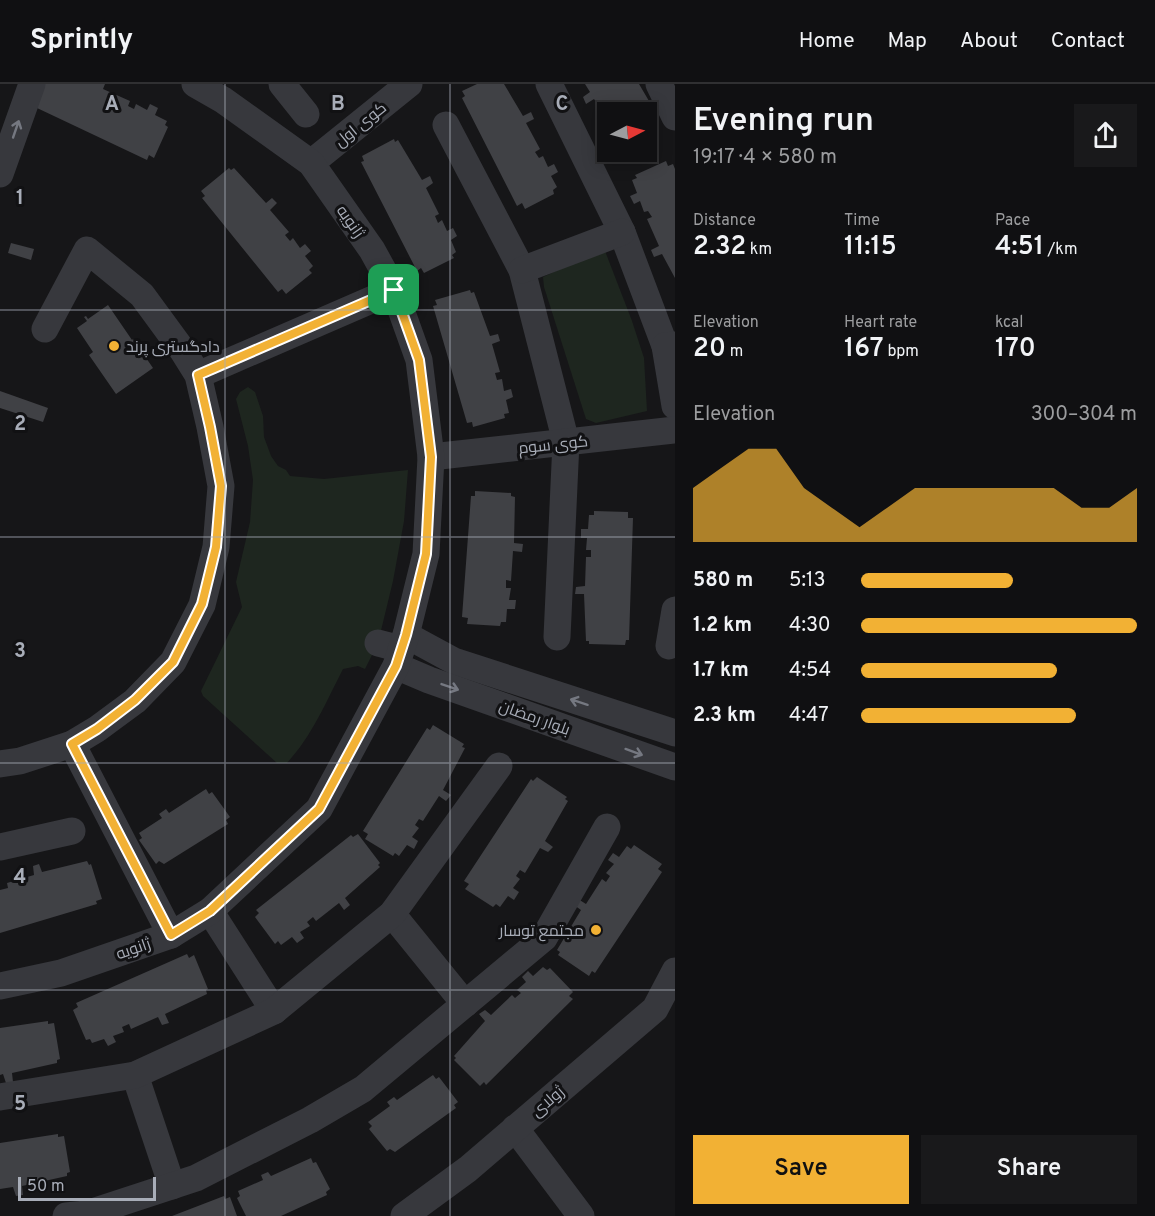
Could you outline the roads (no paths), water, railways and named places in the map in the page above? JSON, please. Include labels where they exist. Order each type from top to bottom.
[{"type":"street","points":[[0,174],[32,84]]},
{"type":"street","name":"ژانویه","points":[[0,986],[61,973],[171,935],[210,911],[319,809],[395,648],[426,554],[431,457],[419,360],[394,290],[372,250],[311,163],[222,100],[195,84]]},
{"type":"street","points":[[282,84],[306,114]]},
{"type":"street","name":"کوی اول","points":[[311,163],[409,84]]},
{"type":"street","points":[[549,84],[622,232],[670,345],[675,406]]},
{"type":"street","points":[[659,84],[675,117]]},
{"type":"street","points":[[446,125],[522,270],[566,442],[557,637]]},
{"type":"street","points":[[522,270],[622,232]]},
{"type":"street","points":[[0,764],[20,761],[72,744],[97,729],[135,700],[173,662],[202,604],[216,547],[221,486],[198,375],[142,295],[87,250],[45,329]]},
{"type":"street","points":[[198,375],[394,290]]},
{"type":"street","name":"کوی سوم","points":[[431,457],[675,430]]},
{"type":"street","points":[[669,646],[675,610]]},
{"type":"street","name":"بلوار رمضان","points":[[395,648],[426,647],[454,661],[675,733]]},
{"type":"street","name":"بلوار رمضان","points":[[395,648],[429,680],[675,767]]},
{"type":"street","points":[[72,744],[171,935]]},
{"type":"street","points":[[0,1097],[135,1075],[274,1011],[392,914],[499,766]]},
{"type":"street","points":[[66,1216],[86,1214],[196,1178],[310,1120],[363,1089],[544,938],[607,827]]},
{"type":"street","points":[[0,847],[72,831]]},
{"type":"street","points":[[210,911],[274,1011]]},
{"type":"street","points":[[392,914],[465,1004]]},
{"type":"street","name":"ژولای","points":[[404,1216],[468,1169],[655,1009],[675,971]]},
{"type":"street","points":[[135,1075],[172,1186]]},
{"type":"street","points":[[515,1128],[581,1216]]},
{"type":"place","name":"دادگستری پرند","points":[[114,346]]},
{"type":"place","name":"مجتمع توسار","points":[[596,930]]}]
